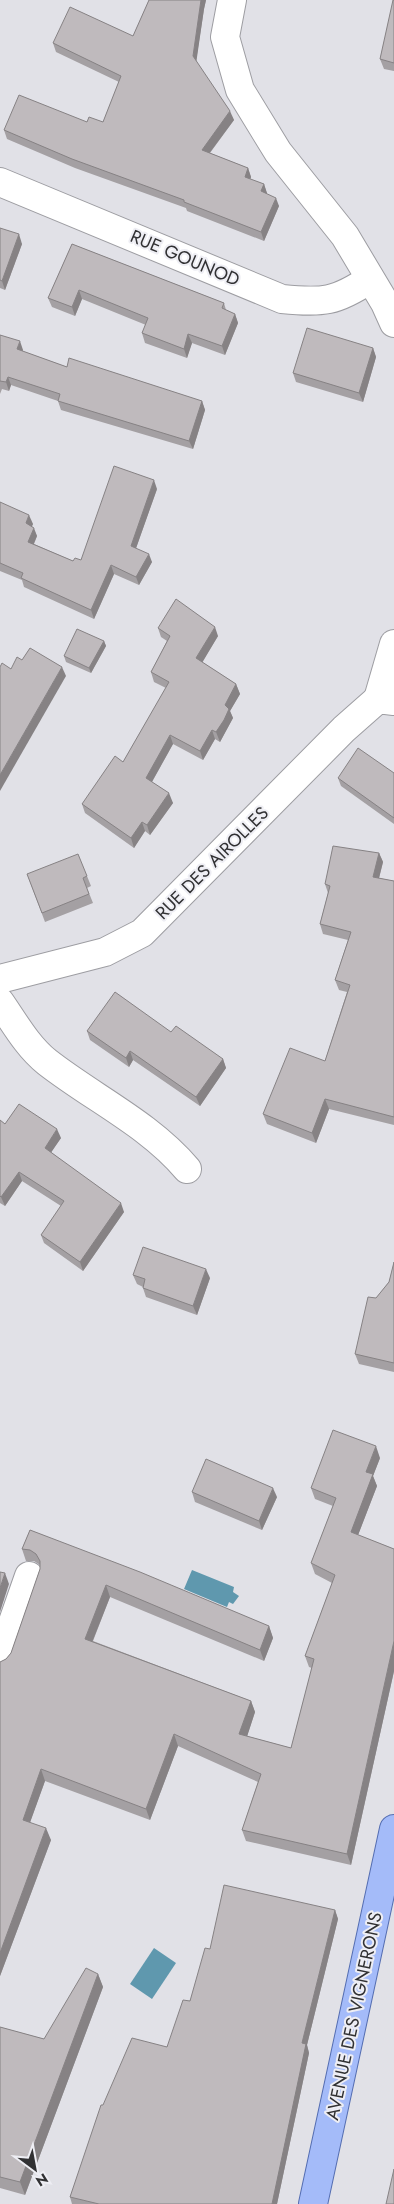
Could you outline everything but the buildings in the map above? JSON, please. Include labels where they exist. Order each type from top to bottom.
[{"type":"main road","name":"AVENUE DES VIGNERONS","points":[[314,2204],[394,1831]]},
{"type":"street","points":[[232,0],[225,37],[240,90],[278,152],[345,236],[394,323]]},
{"type":"street","name":"RUE GOUNOD","points":[[0,182],[282,299],[314,302],[347,295],[370,279]]},
{"type":"street","points":[[386,700],[394,644]]},
{"type":"street","name":"RUE DES AIROLLES","points":[[0,979],[105,952],[142,933],[344,729],[386,700]]},
{"type":"street","points":[[0,1002],[22,1036],[46,1061],[169,1147],[187,1169]]},
{"type":"street","points":[[0,1659],[29,1576]]},
{"type":"water","points":[[192,1570],[234,1587],[233,1592],[239,1596],[233,1604],[229,1602],[227,1607],[184,1589]]},
{"type":"water","points":[[154,1948],[176,1963],[152,1999],[130,1984]]}]
